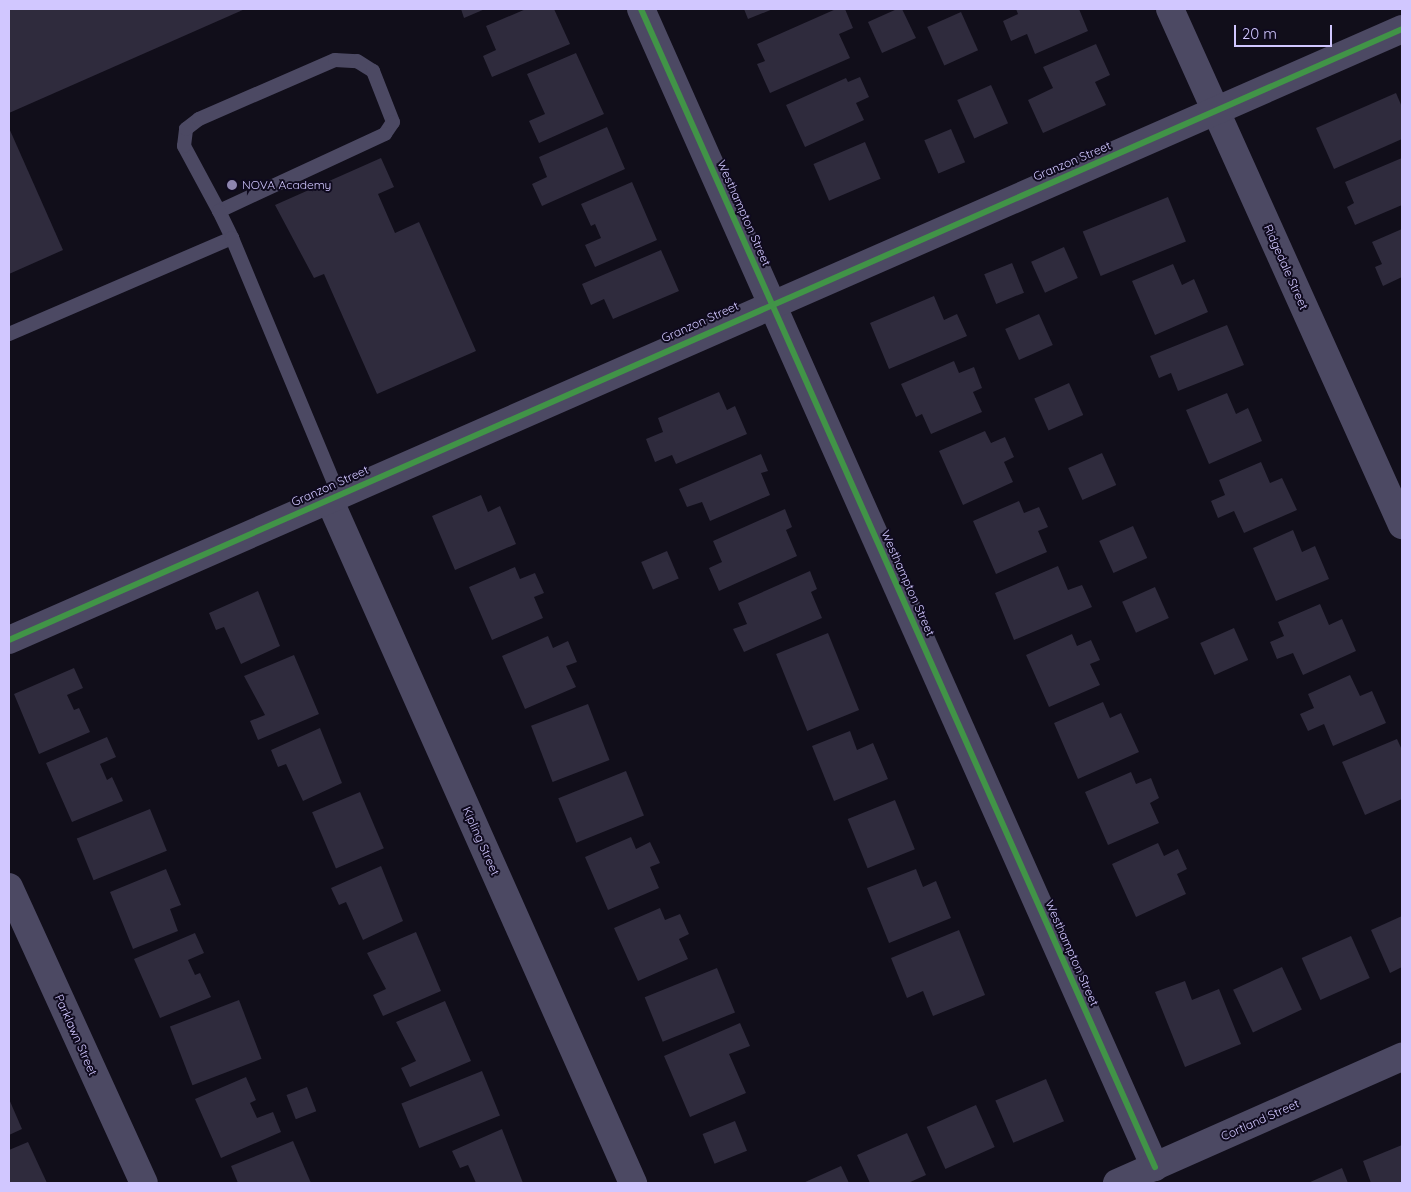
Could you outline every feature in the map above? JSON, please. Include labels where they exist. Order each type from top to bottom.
[{"type":"street","name":"Westhampton Street","points":[[640,9],[1155,1167]]},
{"type":"street","name":"Ridgedale Street","points":[[1170,9],[1402,525]]},
{"type":"street","name":"Granzon Street","points":[[9,640],[771,304],[1402,29]]},
{"type":"street","name":"Kipling Street","points":[[334,497],[633,1183]]},
{"type":"street","name":"Parklawn Street","points":[[9,887],[144,1183]]},
{"type":"street","name":"Cortland Street","points":[[1117,1183],[1402,1057]]},
{"type":"lane","points":[[219,210],[385,134],[393,122],[373,71],[357,61],[335,60],[199,119],[186,129],[184,146],[232,238],[334,497]]},
{"type":"lane","points":[[9,334],[232,238]]},
{"type":"building","points":[[9,9],[245,9],[9,113]]},
{"type":"building","points":[[461,9],[485,9],[464,18]]},
{"type":"building","points":[[526,9],[554,9],[570,44],[492,77],[483,56],[496,50],[486,26]]},
{"type":"building","points":[[744,9],[773,9],[748,19]]},
{"type":"building","points":[[836,9],[845,9],[853,28],[839,34],[850,58],[770,93],[757,64],[765,61],[757,44]]},
{"type":"building","points":[[897,9],[902,9],[916,38],[882,53],[868,22]]},
{"type":"building","points":[[1016,9],[1079,9],[1088,31],[1035,54],[1027,34],[1011,41],[1003,21],[1018,14]]},
{"type":"building","points":[[961,12],[978,50],[944,65],[927,27]]},
{"type":"building","points":[[1096,44],[1110,75],[1095,82],[1106,105],[1043,133],[1028,100],[1053,88],[1043,67]]},
{"type":"building","points":[[576,53],[604,114],[539,143],[529,121],[545,114],[527,74]]},
{"type":"building","points":[[860,77],[869,97],[856,103],[864,120],[805,147],[786,105],[846,78],[848,82]]},
{"type":"building","points":[[991,85],[1008,123],[974,138],[957,100]]},
{"type":"building","points":[[1396,93],[1402,107],[1402,139],[1334,169],[1316,128]]},
{"type":"building","points":[[607,127],[625,169],[542,206],[532,184],[547,177],[539,157]]},
{"type":"building","points":[[9,128],[63,250],[9,274]]},
{"type":"building","points":[[951,129],[965,162],[938,173],[924,140]]},
{"type":"building","points":[[865,142],[881,179],[829,201],[813,164]]},
{"type":"building","points":[[381,158],[394,187],[378,194],[395,233],[419,222],[476,351],[377,394],[324,274],[314,278],[275,205]]},
{"type":"building","points":[[1402,158],[1402,205],[1355,225],[1347,207],[1354,203],[1345,182]]},
{"type":"building","points":[[632,182],[657,240],[595,267],[585,245],[601,238],[595,224],[591,226],[581,204]]},
{"type":"building","points":[[1168,197],[1186,242],[1101,276],[1083,231]]},
{"type":"building","points":[[1402,229],[1402,277],[1383,286],[1375,267],[1382,264],[1372,242]]},
{"type":"building","points":[[1064,247],[1078,278],[1045,293],[1031,262]]},
{"type":"building","points":[[661,250],[679,291],[613,319],[604,299],[591,305],[582,284]]},
{"type":"building","points":[[1012,263],[1024,293],[996,304],[984,274]]},
{"type":"building","points":[[1173,264],[1182,285],[1194,279],[1208,312],[1155,335],[1132,281]]},
{"type":"building","points":[[934,296],[944,320],[957,314],[967,336],[889,369],[870,323]]},
{"type":"building","points":[[1039,314],[1053,345],[1019,360],[1005,329]]},
{"type":"building","points":[[1227,325],[1244,365],[1178,391],[1171,373],[1159,378],[1150,356]]},
{"type":"building","points":[[954,361],[959,373],[974,367],[982,388],[973,392],[982,412],[931,434],[922,414],[916,417],[901,384]]},
{"type":"building","points":[[1069,383],[1083,415],[1049,430],[1034,398]]},
{"type":"building","points":[[719,392],[727,410],[735,406],[747,434],[676,464],[672,455],[655,462],[646,439],[663,432],[658,418]]},
{"type":"building","points":[[1227,393],[1236,414],[1248,408],[1262,441],[1209,464],[1186,410]]},
{"type":"building","points":[[985,431],[991,443],[1005,437],[1014,457],[1004,462],[1013,482],[963,505],[939,451]]},
{"type":"building","points":[[1102,453],[1116,485],[1082,500],[1068,468]]},
{"type":"building","points":[[761,454],[768,471],[761,473],[770,495],[710,521],[702,502],[687,507],[679,489]]},
{"type":"building","points":[[1261,462],[1270,483],[1282,478],[1297,510],[1244,533],[1234,511],[1218,518],[1211,501],[1225,495],[1219,480]]},
{"type":"building","points":[[481,495],[488,512],[500,506],[516,544],[455,570],[432,516]]},
{"type":"building","points":[[1019,501],[1024,513],[1039,507],[1048,527],[1038,531],[1047,552],[996,574],[973,521]]},
{"type":"building","points":[[785,509],[792,527],[786,530],[797,556],[719,591],[709,568],[722,562],[713,541]]},
{"type":"building","points":[[1133,526],[1147,558],[1113,573],[1099,541]]},
{"type":"building","points":[[1293,530],[1302,552],[1315,546],[1329,579],[1276,601],[1253,548]]},
{"type":"building","points":[[667,551],[679,579],[653,590],[641,562]]},
{"type":"building","points":[[1058,566],[1068,590],[1082,585],[1092,607],[1014,640],[995,593]]},
{"type":"building","points":[[515,567],[520,579],[535,573],[544,593],[534,597],[543,618],[492,640],[469,587]]},
{"type":"building","points":[[810,571],[817,589],[811,592],[822,618],[744,652],[733,629],[747,624],[738,603]]},
{"type":"building","points":[[1155,587],[1169,618],[1136,633],[1122,602]]},
{"type":"building","points":[[258,591],[280,646],[241,664],[224,627],[216,630],[209,613]]},
{"type":"building","points":[[1320,604],[1329,625],[1342,619],[1356,651],[1303,675],[1293,653],[1277,659],[1270,642],[1284,636],[1278,622]]},
{"type":"building","points":[[1234,628],[1248,660],[1214,675],[1200,643]]},
{"type":"building","points":[[828,633],[859,710],[807,731],[776,654]]},
{"type":"building","points":[[1072,634],[1077,646],[1091,640],[1100,660],[1090,664],[1100,685],[1049,707],[1026,655]]},
{"type":"building","points":[[548,636],[553,648],[568,641],[577,662],[566,666],[576,687],[525,709],[502,656]]},
{"type":"building","points":[[294,655],[319,714],[258,740],[250,721],[265,715],[244,676]]},
{"type":"building","points":[[74,668],[83,688],[67,695],[74,710],[79,708],[90,732],[39,754],[14,694]]},
{"type":"building","points":[[1350,675],[1360,696],[1372,691],[1386,723],[1333,746],[1324,724],[1308,731],[1300,714],[1314,708],[1308,694]]},
{"type":"building","points":[[1103,702],[1110,718],[1121,713],[1139,752],[1078,779],[1054,723]]},
{"type":"building","points":[[588,704],[610,760],[553,782],[531,726]]},
{"type":"building","points":[[320,728],[342,783],[303,801],[286,764],[278,767],[271,750]]},
{"type":"building","points":[[850,731],[857,750],[873,743],[888,779],[834,801],[812,746]]},
{"type":"building","points":[[107,737],[116,757],[100,764],[107,780],[112,777],[123,801],[72,822],[46,763]]},
{"type":"building","points":[[1397,739],[1402,750],[1402,799],[1365,815],[1342,762]]},
{"type":"building","points":[[626,771],[644,816],[576,843],[558,798]]},
{"type":"building","points":[[1131,772],[1136,784],[1151,778],[1159,798],[1150,803],[1159,823],[1108,845],[1085,792]]},
{"type":"building","points":[[360,792],[384,848],[336,868],[312,812]]},
{"type":"building","points":[[895,800],[915,849],[868,868],[848,819]]},
{"type":"building","points":[[150,809],[167,851],[94,880],[77,839]]},
{"type":"building","points":[[631,837],[636,849],[650,842],[660,863],[650,867],[659,888],[608,910],[585,857]]},
{"type":"building","points":[[1158,843],[1164,856],[1178,849],[1187,869],[1177,874],[1186,894],[1136,917],[1112,864]]},
{"type":"building","points":[[381,866],[403,921],[363,940],[346,902],[339,905],[331,888]]},
{"type":"building","points":[[166,869],[181,905],[170,909],[178,931],[133,949],[110,892]]},
{"type":"building","points":[[916,869],[923,887],[936,881],[951,918],[889,943],[867,888]]},
{"type":"building","points":[[660,908],[665,920],[680,914],[689,934],[679,939],[688,959],[638,981],[614,928]]},
{"type":"building","points":[[1402,916],[1402,967],[1390,973],[1371,930]]},
{"type":"building","points":[[959,930],[985,995],[933,1016],[923,991],[907,998],[891,958]]},
{"type":"building","points":[[416,932],[441,991],[383,1016],[373,995],[386,989],[367,953]]},
{"type":"building","points":[[195,933],[204,953],[188,960],[195,975],[200,973],[211,997],[160,1018],[134,959]]},
{"type":"building","points":[[1351,936],[1370,978],[1320,1000],[1302,958]]},
{"type":"building","points":[[1282,967],[1302,1010],[1253,1032],[1233,990]]},
{"type":"building","points":[[717,968],[735,1013],[663,1042],[645,997]]},
{"type":"building","points":[[1185,981],[1192,1000],[1219,989],[1241,1044],[1185,1067],[1155,992]]},
{"type":"building","points":[[239,1000],[262,1059],[192,1085],[170,1027]]},
{"type":"building","points":[[445,1001],[471,1061],[410,1087],[401,1068],[416,1061],[396,1022]]},
{"type":"building","points":[[740,1023],[750,1046],[729,1054],[746,1093],[690,1117],[664,1056]]},
{"type":"building","points":[[482,1071],[500,1116],[419,1148],[401,1104]]},
{"type":"building","points":[[246,1077],[256,1100],[250,1103],[257,1118],[273,1112],[281,1132],[221,1158],[195,1099]]},
{"type":"building","points":[[1046,1079],[1064,1121],[1013,1143],[995,1100]]},
{"type":"building","points":[[307,1087],[316,1111],[296,1119],[286,1095]]},
{"type":"building","points":[[9,1099],[22,1129],[9,1135]]},
{"type":"building","points":[[976,1105],[995,1147],[945,1169],[927,1127]]},
{"type":"building","points":[[735,1121],[747,1151],[715,1164],[703,1134]]},
{"type":"building","points":[[502,1129],[523,1183],[476,1183],[468,1165],[460,1168],[452,1151]]},
{"type":"building","points":[[907,1133],[926,1175],[908,1183],[870,1183],[857,1155]]},
{"type":"building","points":[[293,1141],[311,1183],[238,1183],[231,1166]]},
{"type":"building","points":[[28,1142],[47,1183],[9,1183],[9,1150]]},
{"type":"building","points":[[1402,1145],[1402,1183],[1371,1183],[1363,1161]]},
{"type":"building","points":[[841,1166],[849,1183],[803,1183]]},
{"type":"building","points":[[1342,1168],[1348,1183],[1308,1183]]},
{"type":"cycle path","points":[[641,9],[1155,1167]]},
{"type":"cycle path","points":[[9,640],[1402,29]]},
{"type":"place","name":"NOVA Academy","points":[[232,185]]}]
